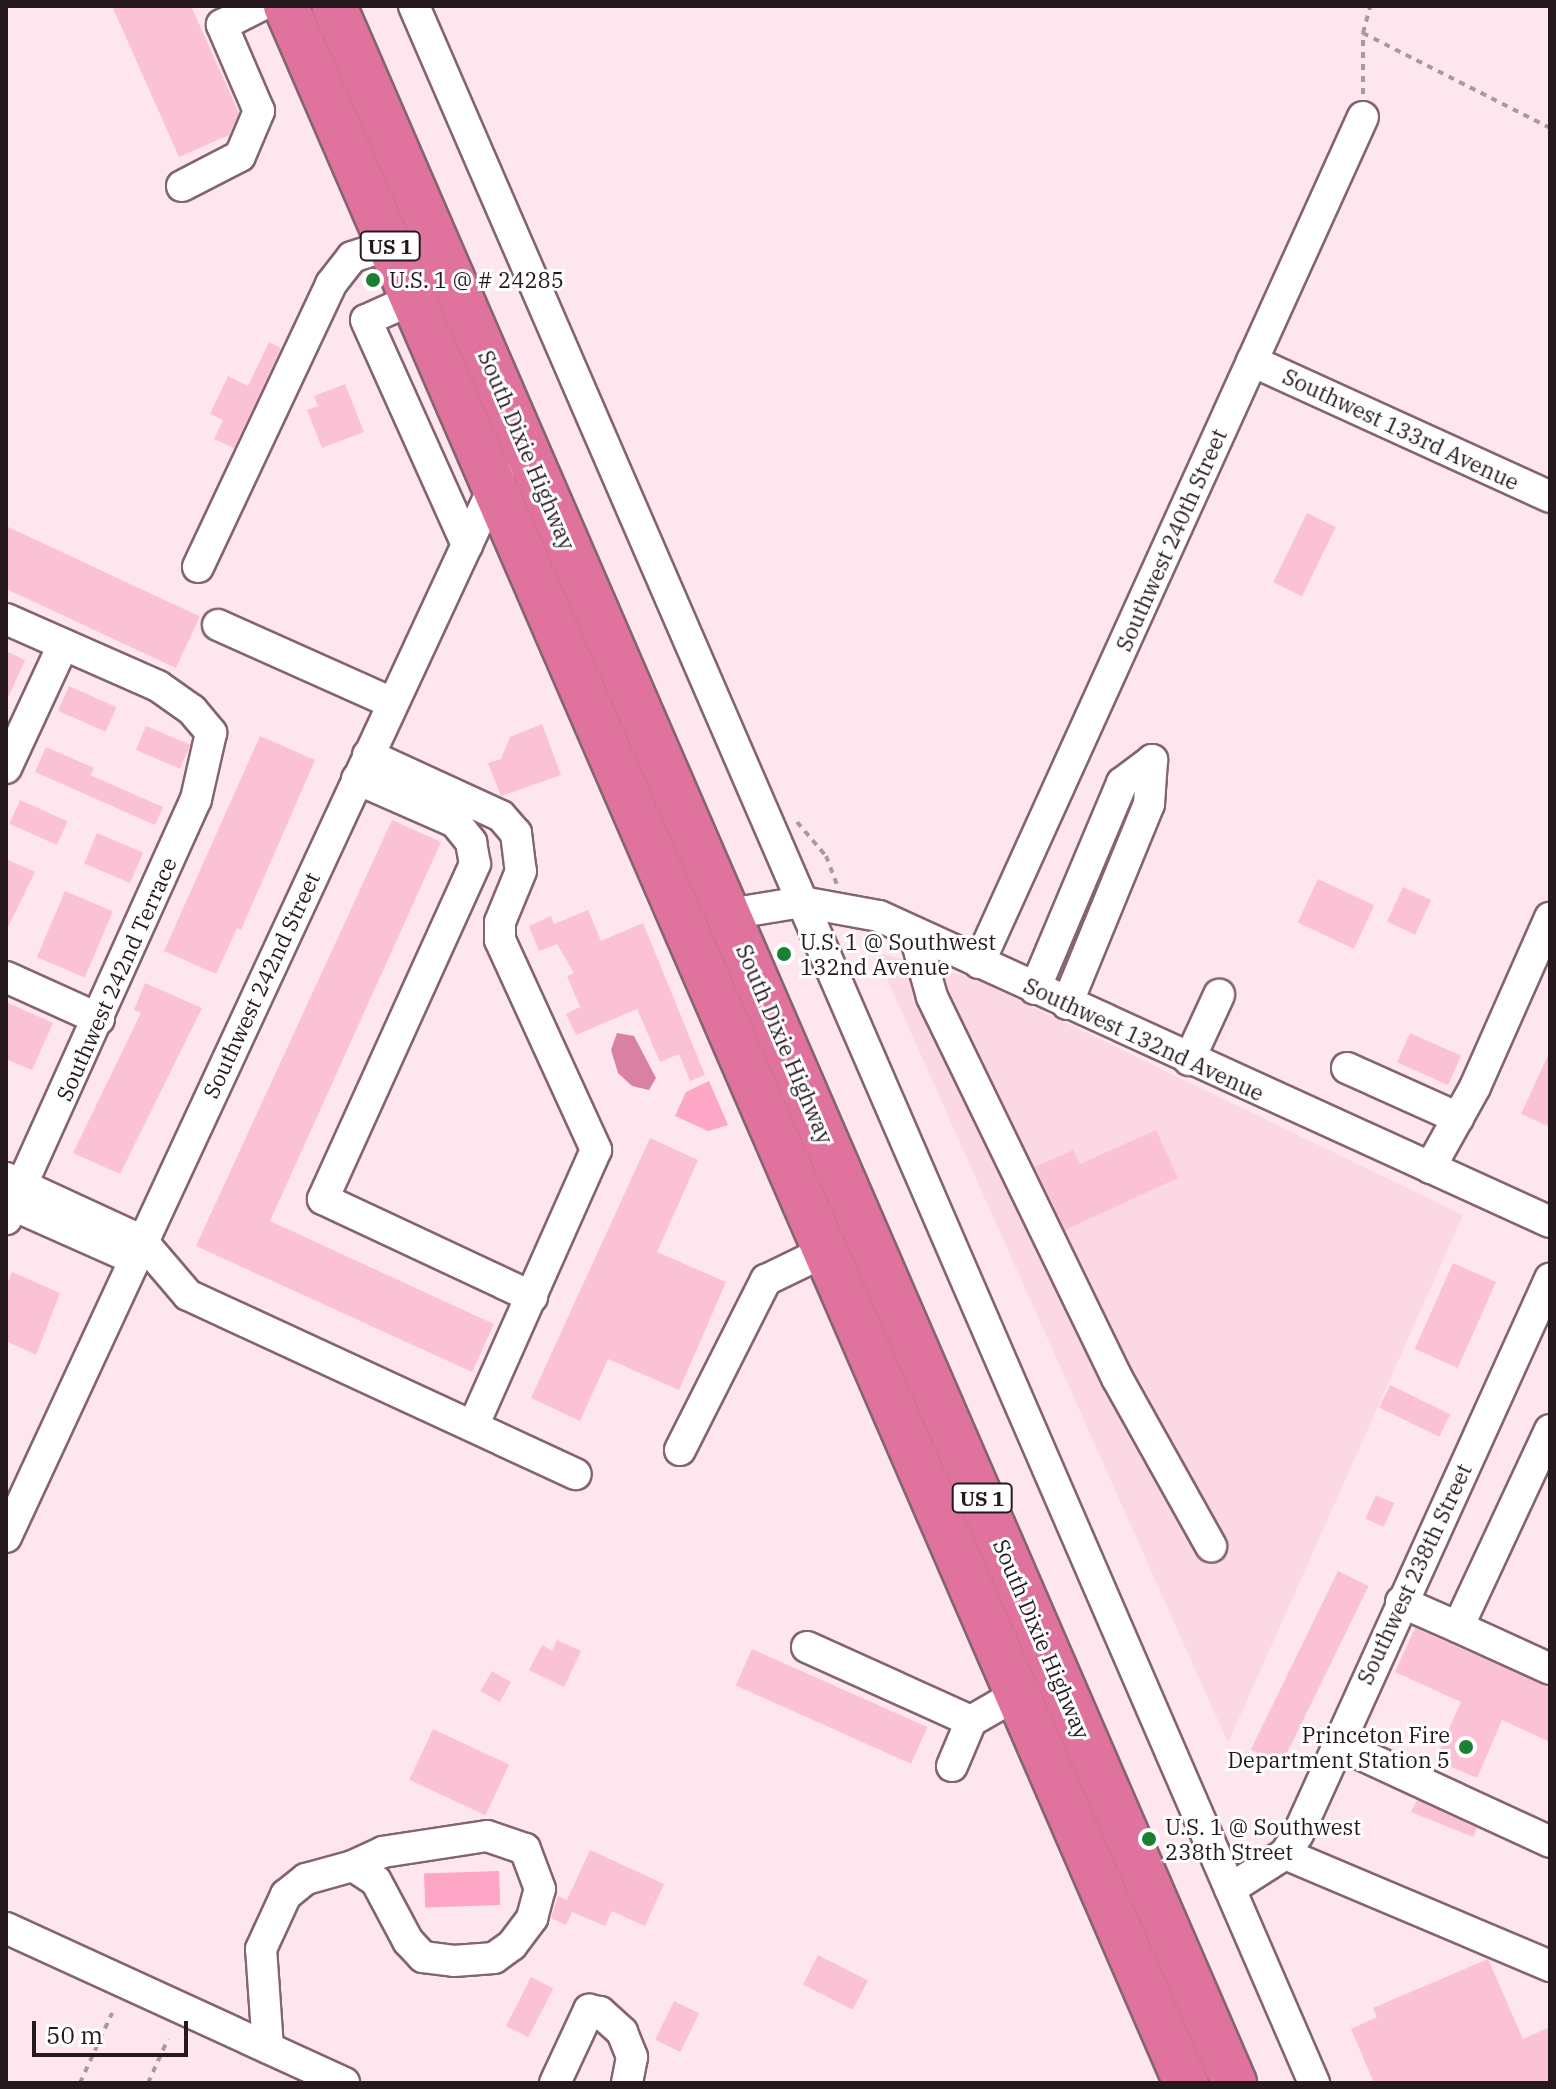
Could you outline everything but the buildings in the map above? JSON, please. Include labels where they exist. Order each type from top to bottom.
[{"type":"highway","name":"South Dixie Highway","points":[[286,6],[1186,2083]]},
{"type":"highway","points":[[302,6],[318,24],[409,234],[460,296]]},
{"type":"highway","name":"South Dixie Highway","points":[[334,6],[1234,2083]]},
{"type":"highway","points":[[575,676],[613,711],[687,878],[706,901],[729,914],[724,933],[728,971],[795,1130],[826,1251]]},
{"type":"street","points":[[182,186],[240,156],[259,111],[218,15],[260,6]]},
{"type":"street","points":[[414,6],[1314,2083]]},
{"type":"street","name":"Southwest 240th Street","points":[[979,963],[1363,117]]},
{"type":"street","points":[[198,567],[331,284],[352,257],[389,245]]},
{"type":"street","points":[[413,299],[366,320],[467,545]]},
{"type":"street","name":"Southwest 133rd Avenue","points":[[1252,361],[1550,497]]},
{"type":"street","points":[[419,438],[466,421]]},
{"type":"street","name":"Southwest 242nd Street","points":[[6,1537],[144,1253],[392,703],[520,435]]},
{"type":"street","points":[[6,619],[63,645],[6,768]]},
{"type":"street","points":[[218,625],[392,703]]},
{"type":"street","name":"Southwest 242nd Terrace","points":[[10,1198],[99,1019],[196,799],[211,733],[192,710],[158,686],[63,645]]},
{"type":"street","points":[[1035,989],[1122,783],[1152,760],[1149,804],[1067,1004]]},
{"type":"street","points":[[363,767],[464,829],[475,864],[323,1199],[532,1297]]},
{"type":"street","points":[[363,767],[510,824],[522,854],[521,871],[499,927],[596,1150],[473,1426]]},
{"type":"street","name":"Southwest 132nd Avenue","points":[[729,914],[802,902],[862,910],[1550,1222]]},
{"type":"street","points":[[455,912],[499,927]]},
{"type":"street","points":[[1430,1168],[1458,1118],[1550,918]]},
{"type":"street","points":[[914,932],[938,1011],[1117,1378],[1211,1546]]},
{"type":"street","points":[[6,977],[99,1019]]},
{"type":"street","points":[[1189,1060],[1219,995]]},
{"type":"street","points":[[1347,1068],[1458,1118]]},
{"type":"street","points":[[10,1198],[144,1253],[188,1295],[576,1474]]},
{"type":"street","points":[[680,1450],[766,1280],[826,1251]]},
{"type":"street","name":"Southwest 238th Street","points":[[1285,1854],[1547,1291]]},
{"type":"street","points":[[1458,1627],[1550,1430]]},
{"type":"street","points":[[1401,1602],[1550,1669]]},
{"type":"street","points":[[807,1647],[971,1721]]},
{"type":"street","points":[[952,1766],[971,1721],[1018,1694]]},
{"type":"street","points":[[1336,1743],[1550,1842]]},
{"type":"street","points":[[268,2048],[261,1949],[269,1924],[286,1895],[306,1879],[353,1866],[383,1852],[487,1836],[525,1849],[540,1889],[532,1918],[512,1945],[494,1958],[454,1961],[423,1957],[408,1941],[376,1881],[353,1866]]},
{"type":"street","points":[[1230,1889],[1285,1854],[1550,1966]]},
{"type":"street","points":[[6,1928],[344,2083]]},
{"type":"street","points":[[555,2083],[589,2010],[600,2012],[622,2032],[632,2057],[627,2083]]},
{"type":"path","points":[[1363,117],[1363,33],[1370,6]]},
{"type":"path","points":[[1363,33],[1550,128]]},
{"type":"path","points":[[80,2083],[112,2013]]},
{"type":"path","points":[[148,2083],[168,2039]]},
{"type":"shaded area","points":[[875,952],[973,978],[1463,1215],[1228,1743]]},
{"type":"shaded area","points":[[617,1033],[634,1036],[656,1078],[649,1090],[632,1086],[618,1073],[611,1050]]},
{"type":"shaded area","points":[[709,1081],[728,1125],[708,1131],[675,1116],[686,1092]]},
{"type":"shaded area","points":[[499,1871],[500,1905],[425,1908],[424,1874]]},
{"type":"place","name":"U.S. 1 @ # 24285","points":[[373,280]]},
{"type":"place","name":"U.S. 1 @ Southwest 132nd Avenue","points":[[784,954]]},
{"type":"place","name":"Princeton Fire Department Station 5","points":[[1466,1747]]},
{"type":"place","name":"U.S. 1 @ Southwest 238th Street","points":[[1149,1839]]}]
